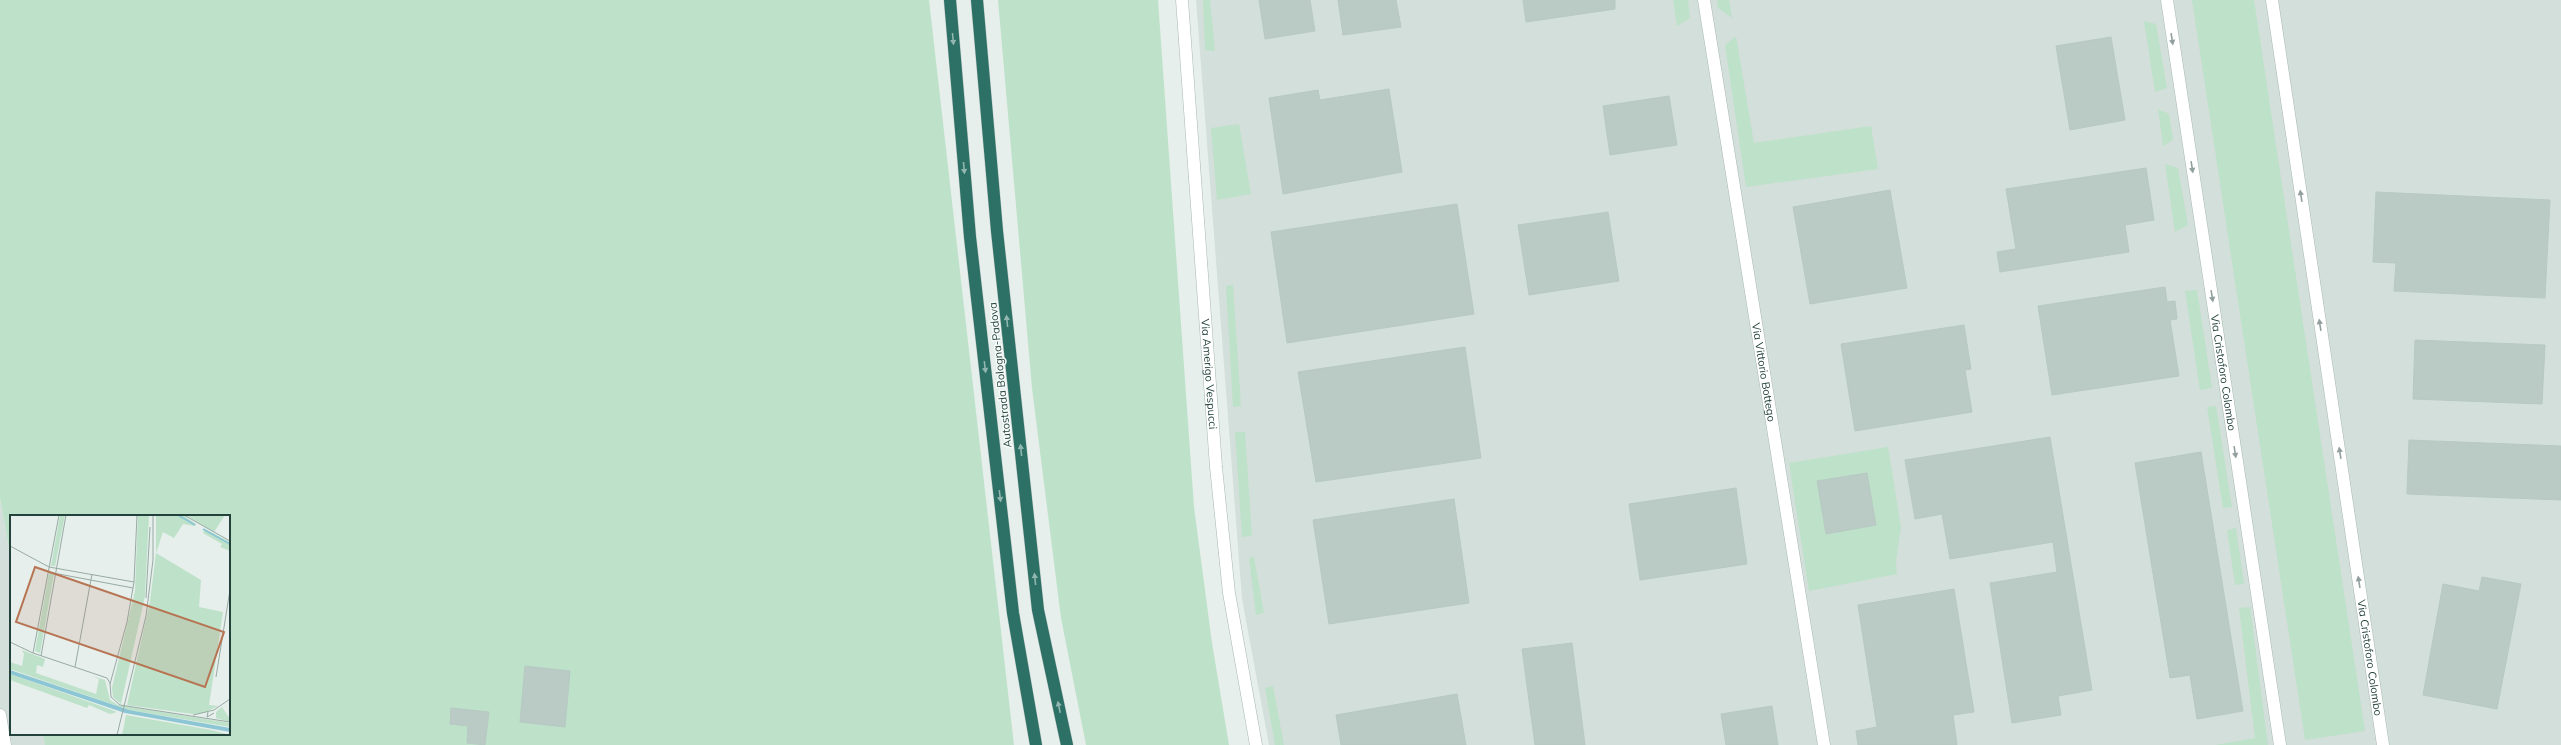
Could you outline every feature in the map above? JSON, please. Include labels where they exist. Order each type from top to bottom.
[{"type":"highway","name":"Autostrada Bologna-Padova","points":[[950,0],[970,237],[1013,613],[1036,745]]},
{"type":"highway","name":"Autostrada Bologna-Padova","points":[[977,0],[997,231],[1038,610],[1067,745]]},
{"type":"street","name":"Via Amerigo Vespucci","points":[[1182,0],[1216,467],[1229,593],[1256,745]]},
{"type":"street","name":"Via Vittorio Bottego","points":[[1704,0],[1824,745]]},
{"type":"street","name":"Via Cristoforo Colombo","points":[[2167,0],[2280,745]]},
{"type":"street","name":"Via Cristoforo Colombo","points":[[2272,0],[2383,745]]},
{"type":"street","points":[[0,715],[5,745]]},
{"type":"shaded area","points":[[1196,0],[2561,0],[2561,745],[1269,745],[1242,599]]},
{"type":"shaded area","points":[[0,498],[10,553],[10,735],[43,735],[45,745],[0,745]]},
{"type":"green space","points":[[0,0],[929,0],[1014,745],[45,745],[43,735],[230,735],[230,515],[10,515],[10,553],[0,498]]},
{"type":"green space","points":[[998,0],[1158,0],[1194,507],[1212,643],[1229,745],[1086,745],[1061,618],[1032,388]]},
{"type":"green space","points":[[1203,0],[1210,0],[1215,51],[1205,50]]},
{"type":"green space","points":[[1673,0],[1688,0],[1690,18],[1677,26]]},
{"type":"green space","points":[[1717,0],[1729,0],[1732,18],[1718,8]]},
{"type":"green space","points":[[2192,0],[2254,0],[2365,731],[2305,740]]},
{"type":"green space","points":[[2144,21],[2156,24],[2167,88],[2155,92]]},
{"type":"green space","points":[[1736,36],[1754,143],[1871,126],[1878,169],[1746,187],[1725,45]]},
{"type":"green space","points":[[2158,109],[2169,114],[2173,140],[2163,146]]},
{"type":"green space","points":[[1239,124],[1251,194],[1217,200],[1211,128]]},
{"type":"green space","points":[[2165,164],[2178,168],[2188,225],[2175,232]]},
{"type":"green space","points":[[1233,285],[1241,406],[1233,407],[1226,286]]},
{"type":"green space","points":[[2197,290],[2212,388],[2200,390],[2185,291]]},
{"type":"green space","points":[[2216,406],[2232,507],[2223,508],[2207,407]]},
{"type":"green space","points":[[1235,432],[1245,432],[1252,536],[1242,537]]},
{"type":"green space","points":[[1888,447],[1901,527],[1896,561],[1897,574],[1809,591],[1789,463]]},
{"type":"green space","points":[[2236,528],[2244,584],[2235,585],[2227,530]]},
{"type":"green space","points":[[1254,557],[1264,613],[1256,615],[1249,558]]},
{"type":"green space","points":[[2250,607],[2268,745],[2215,745],[2255,738],[2239,608]]},
{"type":"green space","points":[[1273,686],[1284,745],[1275,745],[1265,688]]},
{"type":"building","points":[[1259,0],[1310,0],[1315,31],[1265,39]]},
{"type":"building","points":[[1338,0],[1396,0],[1401,27],[1343,35]]},
{"type":"building","points":[[1523,0],[1615,0],[1615,9],[1526,22]]},
{"type":"building","points":[[2111,37],[2125,120],[2070,130],[2056,46]]},
{"type":"building","points":[[1389,89],[1402,172],[1283,194],[1269,98],[1318,90],[1320,100]]},
{"type":"building","points":[[1669,96],[1677,145],[1610,155],[1603,106]]},
{"type":"building","points":[[2146,168],[2154,220],[2125,225],[2129,252],[2000,272],[1997,252],[2016,249],[2006,189]]},
{"type":"building","points":[[1890,190],[1907,288],[1810,304],[1793,207]]},
{"type":"building","points":[[2376,192],[2550,200],[2545,298],[2394,291],[2396,263],[2373,262]]},
{"type":"building","points":[[1457,204],[1474,314],[1287,343],[1271,232]]},
{"type":"building","points":[[1608,212],[1619,281],[1529,295],[1518,225]]},
{"type":"building","points":[[2165,287],[2167,302],[2175,301],[2177,319],[2170,320],[2179,376],[2052,395],[2038,306]]},
{"type":"building","points":[[1964,325],[1971,369],[1965,370],[1972,412],[1855,431],[1841,344]]},
{"type":"building","points":[[2415,340],[2545,345],[2542,404],[2413,399]]},
{"type":"building","points":[[1465,347],[1481,458],[1316,482],[1298,372]]},
{"type":"building","points":[[2050,437],[2092,690],[2058,696],[2061,715],[2012,723],[1990,583],[2057,572],[2053,542],[1950,559],[1942,514],[1915,519],[1905,460]]},
{"type":"building","points":[[2409,440],[2561,446],[2561,500],[2407,494]]},
{"type":"building","points":[[2201,452],[2243,711],[2197,719],[2190,675],[2170,678],[2135,463]]},
{"type":"building","points":[[1867,473],[1876,525],[1826,534],[1817,481]]},
{"type":"building","points":[[1736,488],[1747,564],[1640,580],[1629,504]]},
{"type":"building","points":[[1454,499],[1469,603],[1329,624],[1313,520]]},
{"type":"building","points":[[2482,577],[2521,584],[2497,709],[2423,695],[2443,584],[2479,591]]},
{"type":"building","points":[[1954,589],[1974,712],[1953,715],[1957,745],[1858,745],[1856,731],[1877,727],[1858,605]]},
{"type":"building","points":[[1572,643],[1585,745],[1535,745],[1522,649]]},
{"type":"building","points":[[525,666],[570,671],[565,727],[520,722]]},
{"type":"building","points":[[1457,694],[1466,745],[1341,745],[1336,715]]},
{"type":"building","points":[[1772,706],[1778,745],[1726,745],[1721,714]]},
{"type":"building","points":[[451,708],[489,712],[485,745],[467,743],[468,726],[450,724]]}]
